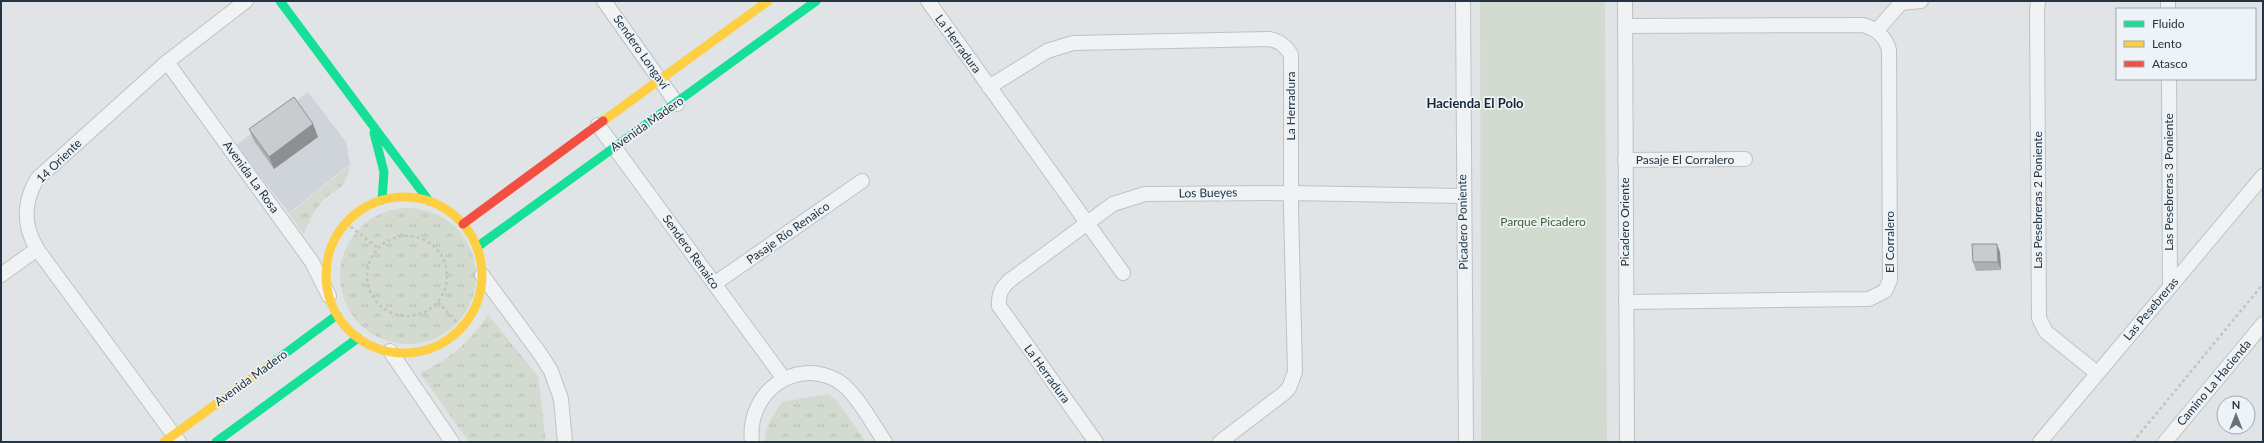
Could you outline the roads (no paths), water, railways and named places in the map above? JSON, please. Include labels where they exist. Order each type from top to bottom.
[{"type":"street","name":"14 Oriente","points":[[173,440],[31,239],[26,216],[28,197],[37,179],[167,62],[246,1]]},
{"type":"street","points":[[280,1],[429,201]]},
{"type":"street","name":"Sendero Longaví","points":[[604,1],[677,104]]},
{"type":"street","points":[[463,224],[598,125],[661,81],[768,1]]},
{"type":"street","name":"Avenida Madero","points":[[477,247],[677,104],[816,1]]},
{"type":"street","name":"La Herradura","points":[[928,1],[1123,273]]},
{"type":"street","name":"Picadero Poniente","points":[[1463,1],[1463,196],[1466,442]]},
{"type":"street","name":"Picadero Oriente","points":[[1625,1],[1627,442]]},
{"type":"street","points":[[1625,26],[1863,26],[1877,30],[1902,3],[1921,1]]},
{"type":"street","name":"Las Pesebreras 2 Poniente","points":[[2038,1],[2039,318],[2046,332],[2097,374]]},
{"type":"street","name":"El Corralero","points":[[1626,302],[1863,300],[1875,298],[1884,291],[1890,280],[1889,50],[1887,42],[1877,30]]},
{"type":"street","name":"La Herradura","points":[[989,87],[1047,51],[1072,42],[1276,40],[1287,48],[1291,55],[1290,193],[1295,372],[1293,380],[1283,394],[1220,442]]},
{"type":"street","name":"Avenida La Rosa","points":[[167,62],[312,262],[329,296]]},
{"type":"street","name":"Las Pesebreras 3 Poniente","points":[[2169,80],[2170,285]]},
{"type":"street","points":[[371,124],[384,172],[382,200]]},
{"type":"street","name":"Sendero Renaico","points":[[598,125],[784,379]]},
{"type":"street","name":"Pasaje El Corralero","points":[[1625,160],[1745,159]]},
{"type":"street","name":"Las Pesebreras","points":[[2040,442],[2170,285],[2263,176]]},
{"type":"street","name":"Pasaje Río Renaico","points":[[714,284],[862,181]]},
{"type":"street","name":"Los Bueyes","points":[[999,306],[1000,292],[1003,286],[1113,204],[1145,194],[1290,193],[1463,196]]},
{"type":"street","points":[[405,197],[429,201],[451,213],[463,224],[477,247],[482,274],[477,303],[462,328],[453,336],[433,347],[410,352],[390,351],[375,347],[358,338],[345,326],[337,315],[329,296],[326,274],[328,258],[333,242],[346,223],[367,206],[382,200],[405,197]]},
{"type":"street","points":[[1,275],[37,249]]},
{"type":"street","points":[[482,274],[551,371],[561,399],[565,442]]},
{"type":"street","name":"La Herradura","points":[[999,306],[1096,442]]},
{"type":"street","name":"Avenida Madero","points":[[173,440],[337,315]]},
{"type":"street","name":"Camino La Hacienda","points":[[2165,442],[2263,324]]},
{"type":"street","points":[[216,442],[358,338]]},
{"type":"street","points":[[390,351],[452,442]]},
{"type":"street","points":[[752,442],[751,423],[759,402],[774,385],[795,375],[817,374],[838,381],[848,388],[884,442]]},
{"type":"district","name":"Hacienda El Polo","points":[[1475,103]]},
{"type":"park label","name":"Parque Picadero","points":[[1543,222]]}]
